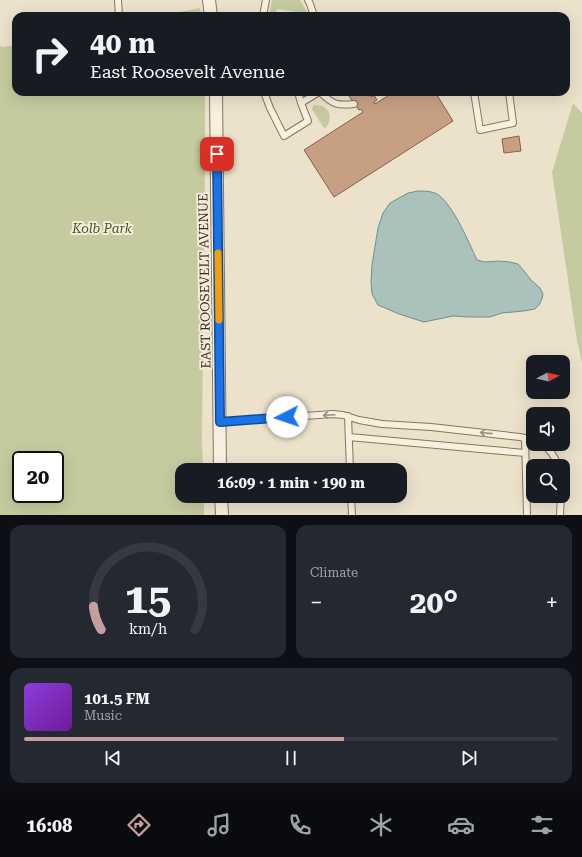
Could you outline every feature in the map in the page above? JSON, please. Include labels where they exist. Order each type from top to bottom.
[{"type":"street","points":[[209,0],[210,12]]},
{"type":"street","name":"EAST ROOSEVELT AVENUE","points":[[216,96],[220,463]]},
{"type":"street","points":[[221,503],[222,515]]},
{"type":"lane","points":[[118,0],[119,12]]},
{"type":"lane","points":[[264,12],[266,0]]},
{"type":"lane","points":[[308,0],[313,12]]},
{"type":"lane","points":[[266,96],[284,136],[308,122],[299,96]]},
{"type":"lane","points":[[301,103],[312,96]]},
{"type":"lane","points":[[324,96],[335,104],[354,104]]},
{"type":"lane","points":[[475,96],[480,130],[513,123],[510,96]]},
{"type":"lane","points":[[220,422],[343,414],[359,420],[382,424],[431,427],[524,438],[527,515]]},
{"type":"lane","points":[[348,416],[350,463]]},
{"type":"lane","points":[[349,437],[525,453]]},
{"type":"lane","points":[[351,503],[352,515]]},
{"type":"lane","points":[[560,515],[561,503]]},
{"type":"green space","points":[[272,0],[300,0],[307,12],[277,9],[276,12],[270,12]]},
{"type":"green space","points":[[200,8],[200,12],[180,12]]},
{"type":"green space","name":"Kolb Park","points":[[0,46],[12,46],[12,96],[205,96],[203,463],[175,463],[175,503],[204,503],[204,515],[0,515]]},
{"type":"green space","points":[[573,103],[582,113],[582,363],[577,341],[552,172]]},
{"type":"green space","points":[[315,105],[324,107],[329,112],[330,119],[326,128],[323,127],[312,109]]},
{"type":"water","points":[[418,191],[433,192],[441,197],[452,210],[477,260],[485,262],[510,262],[518,264],[531,280],[540,288],[543,294],[539,305],[535,309],[502,313],[490,317],[453,316],[424,322],[378,305],[372,294],[371,282],[378,228],[383,213],[390,203],[408,193]]},
{"type":"building","points":[[349,96],[374,96],[377,100],[374,102],[375,104],[388,96],[437,96],[453,121],[334,197],[304,150],[363,112],[361,109],[359,110]]},
{"type":"building","points":[[519,136],[521,151],[504,153],[502,139]]},
{"type":"slow traffic","points":[[218,253],[219,320]]},
{"type":"route","points":[[217,154],[220,422],[287,417]]}]
